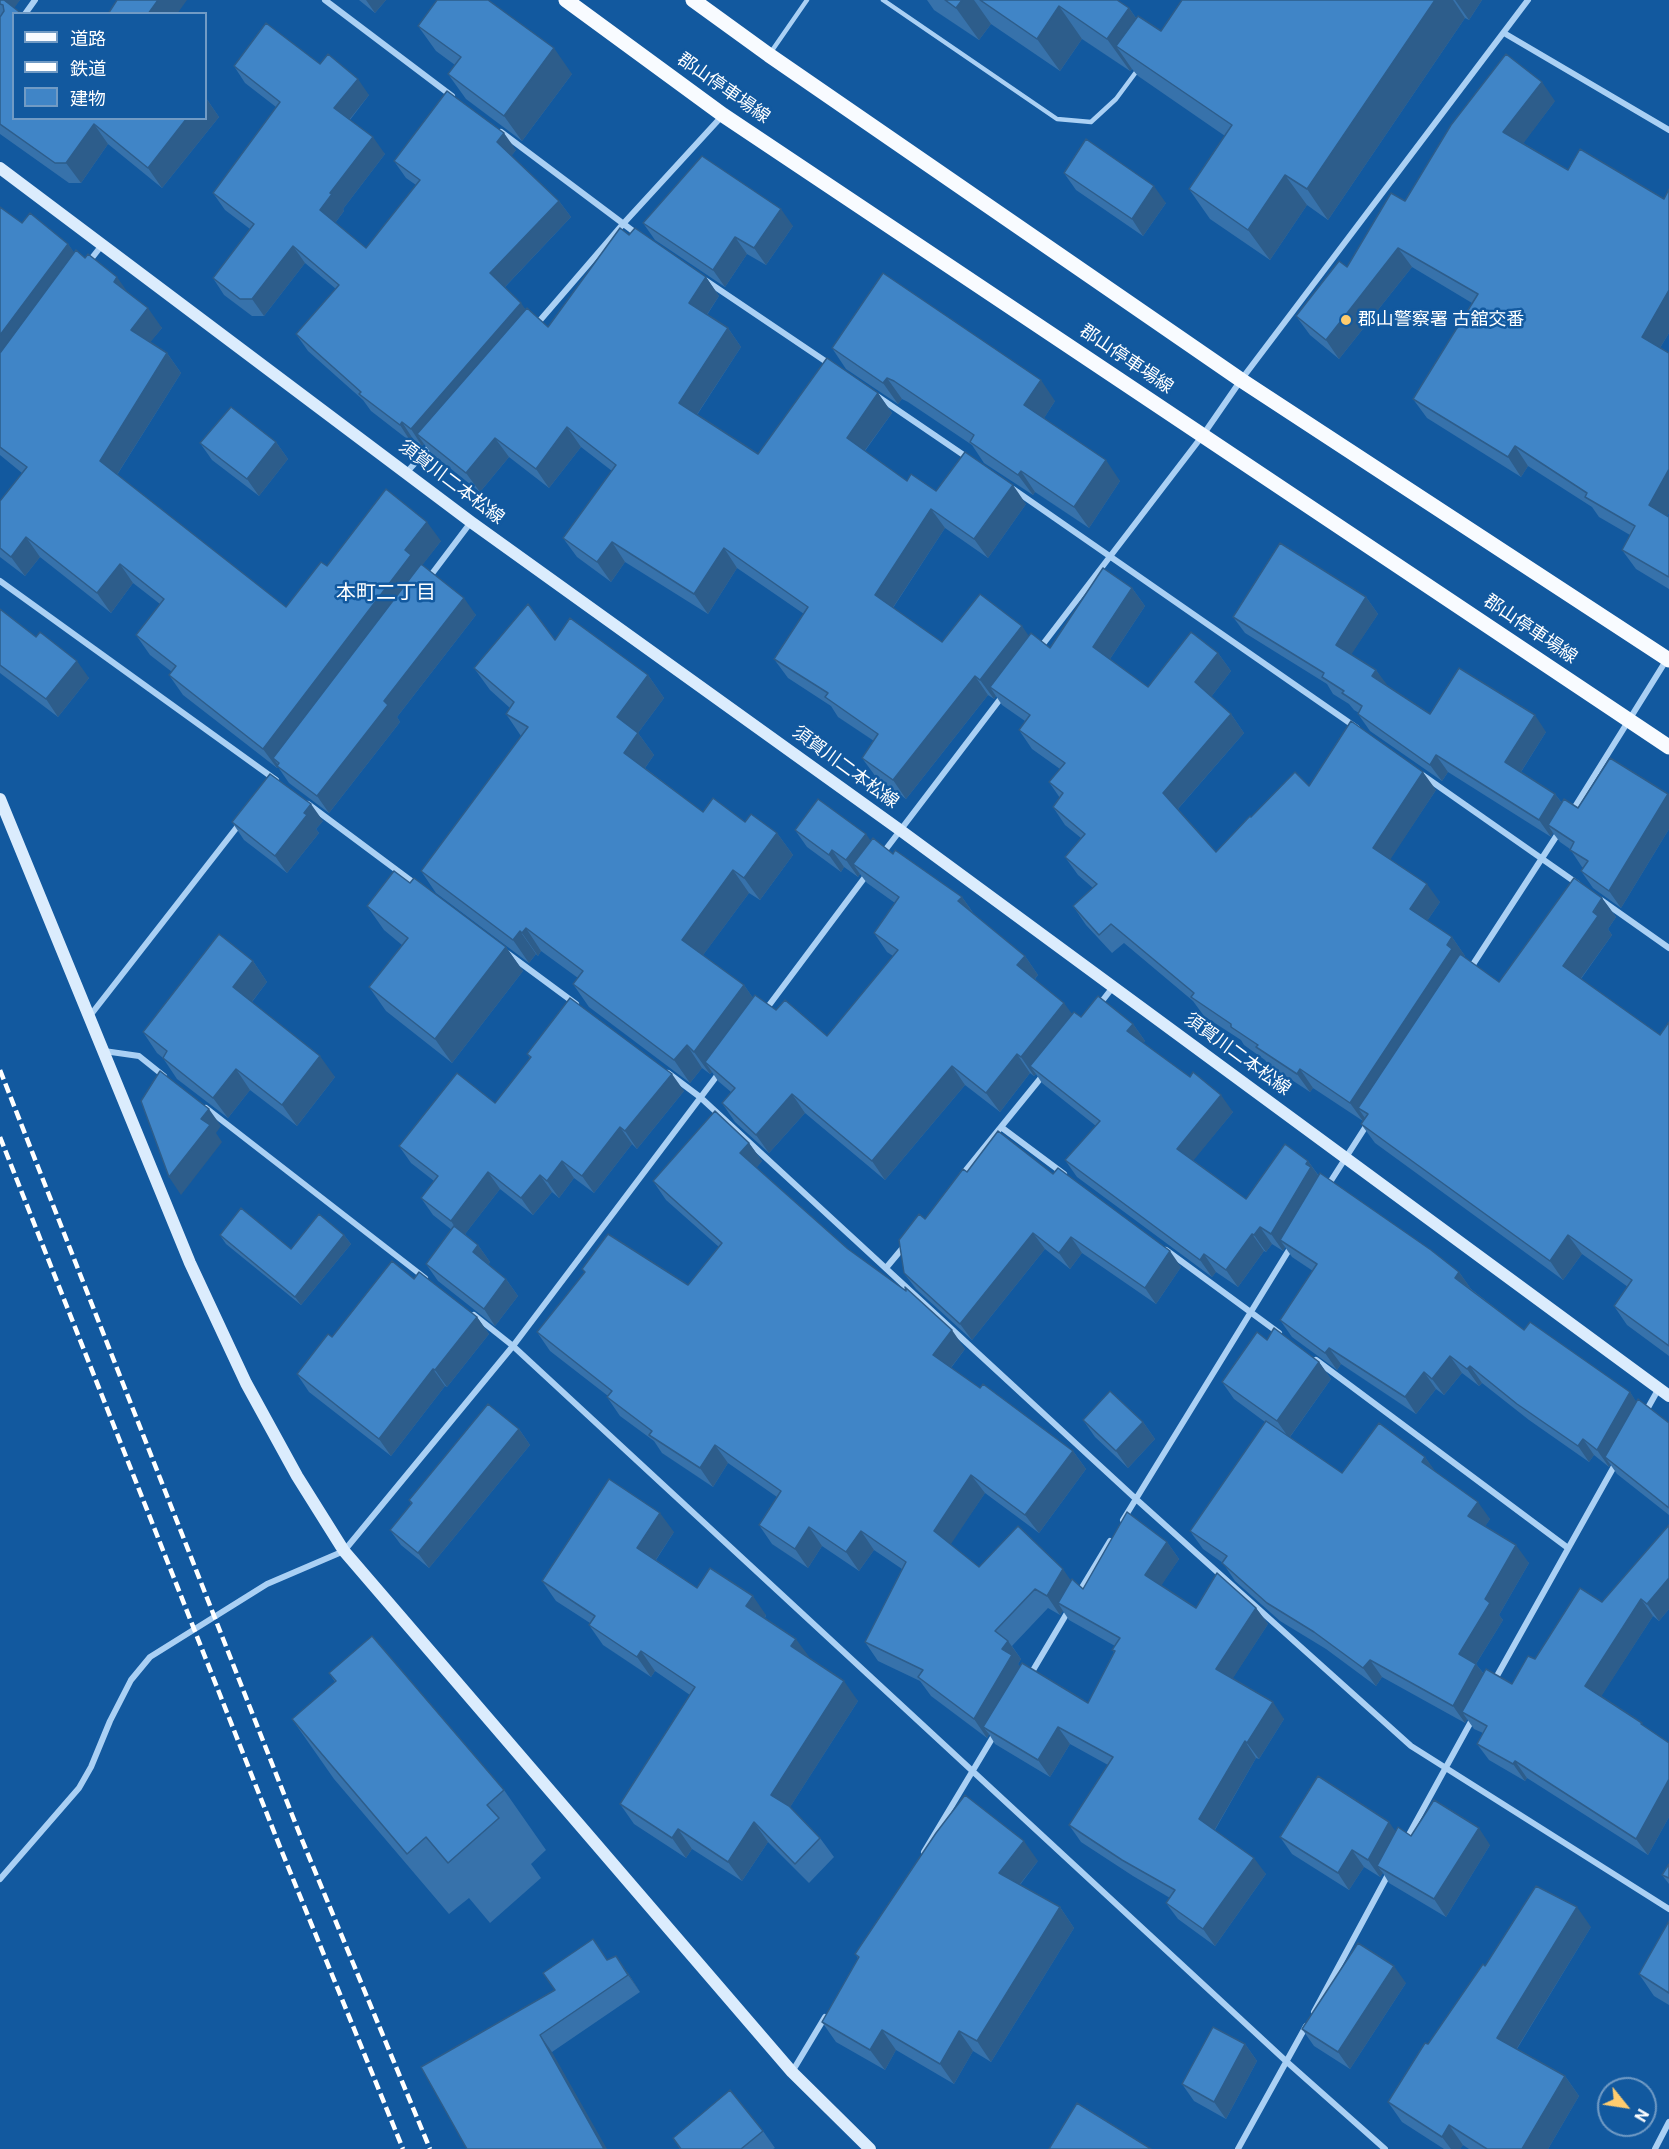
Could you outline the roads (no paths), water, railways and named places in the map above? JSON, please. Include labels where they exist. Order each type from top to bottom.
[{"type":"main road","name":"郡山停車場線","points":[[566,0],[723,115],[1669,747]]},
{"type":"main road","points":[[693,0],[769,55],[1241,380],[1668,658]]},
{"type":"main road","name":"須賀川二本松線","points":[[0,168],[471,522],[900,830],[1664,1392]]},
{"type":"main road","points":[[0,799],[190,1263],[246,1383],[297,1476],[344,1551],[792,2072],[870,2149]]},
{"type":"street","points":[[325,0],[455,98]]},
{"type":"street","points":[[1038,650],[1203,435],[1241,380],[1528,0]]},
{"type":"street","points":[[1504,33],[1669,130]]},
{"type":"street","points":[[531,330],[623,224],[723,115]]},
{"type":"street","points":[[492,126],[643,237]]},
{"type":"street","points":[[81,272],[102,245]]},
{"type":"street","points":[[701,277],[838,370]]},
{"type":"street","points":[[867,390],[975,463]]},
{"type":"street","points":[[407,472],[438,437]]},
{"type":"street","points":[[1004,483],[1111,555],[1366,735]]},
{"type":"street","points":[[420,589],[471,522]]},
{"type":"street","points":[[0,581],[285,786]]},
{"type":"street","points":[[1567,819],[1668,658]]},
{"type":"street","points":[[879,859],[1009,688]]},
{"type":"street","points":[[268,788],[282,770]]},
{"type":"street","points":[[1415,770],[1581,886]]},
{"type":"street","points":[[303,800],[426,892]]},
{"type":"street","points":[[89,1017],[246,816]]},
{"type":"street","points":[[1464,978],[1561,829]]},
{"type":"street","points":[[757,1021],[872,868]]},
{"type":"street","points":[[1591,893],[1669,948]]},
{"type":"street","points":[[502,949],[578,1005]]},
{"type":"street","points":[[1092,1013],[1114,987]]},
{"type":"street","points":[[103,1051],[139,1056],[167,1078]]},
{"type":"street","points":[[958,1180],[1050,1066]]},
{"type":"street","points":[[663,1069],[700,1097],[1136,1498],[1411,1746],[1669,1909]]},
{"type":"street","points":[[0,1880],[79,1788],[131,1680],[150,1657],[267,1584],[344,1551],[513,1346],[722,1069]]},
{"type":"street","points":[[195,1100],[429,1281]]},
{"type":"street","points":[[1322,1196],[1372,1118]]},
{"type":"street","points":[[1001,1127],[1066,1175]]},
{"type":"street","points":[[1118,1529],[1299,1235]]},
{"type":"street","points":[[886,1268],[908,1242]]},
{"type":"street","points":[[1159,1244],[1281,1334]]},
{"type":"street","points":[[466,1310],[513,1346],[1287,2062],[1385,2149]]},
{"type":"street","points":[[1310,1355],[1568,1548]]},
{"type":"street","points":[[1642,1418],[1664,1392]]},
{"type":"street","points":[[1490,1688],[1619,1458]]},
{"type":"street","points":[[1027,1680],[1112,1539]]},
{"type":"street","points":[[1400,1852],[1479,1708]]},
{"type":"street","points":[[918,1861],[1003,1720]]},
{"type":"street","points":[[1238,2149],[1395,1862]]},
{"type":"street","points":[[792,2072],[828,2012]]},
{"type":"street","points":[[1655,2149],[1669,2122]]},
{"type":"lane","points":[[769,55],[807,0]]},
{"type":"lane","points":[[883,0],[1057,119],[1091,122],[1116,99],[1142,64]]},
{"type":"railway","points":[[0,1070],[300,1835],[430,2149]]},
{"type":"railway","points":[[0,1137],[280,1847],[403,2149]]},
{"type":"place","name":"郡山警察署 古舘交番","points":[[1346,320]]},
{"type":"district","name":"本町二丁目","points":[[386,594]]}]
